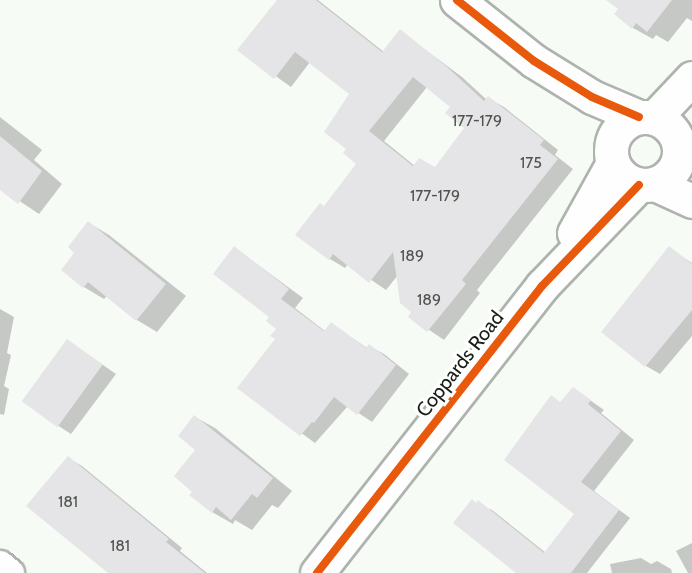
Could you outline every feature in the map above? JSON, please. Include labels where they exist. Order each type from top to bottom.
[{"type":"street","points":[[457,0],[534,61],[592,97],[672,135]]},
{"type":"street","points":[[534,61],[585,116],[612,157],[619,174],[692,201]]},
{"type":"street","points":[[647,185],[672,172],[672,135],[692,78]]},
{"type":"street","points":[[612,157],[612,140],[627,122],[672,135]]},
{"type":"street","name":"Coppards Road","points":[[543,286],[612,157]]},
{"type":"street","name":"Coppards Road","points":[[317,573],[543,286],[647,185]]},
{"type":"street","points":[[0,565],[10,573]]},
{"type":"building","points":[[277,0],[316,0],[382,52],[400,29],[446,66],[484,101],[488,96],[544,140],[540,145],[558,159],[462,280],[466,284],[427,332],[408,317],[411,312],[400,303],[393,252],[369,283],[333,254],[329,260],[295,235],[320,203],[324,206],[356,164],[343,153],[346,149],[324,132],[349,94],[295,52],[274,79],[237,50]],"holes":[[[413,77],[450,107],[445,113],[464,128],[435,167],[419,158],[413,166],[369,131]]]},
{"type":"building","points":[[606,0],[672,0],[647,32],[636,23],[632,29],[614,14],[618,9]]},
{"type":"building","points":[[0,136],[42,171],[18,204],[0,190]]},
{"type":"building","points":[[88,221],[166,284],[136,321],[88,282],[83,288],[61,270],[74,253],[68,247]]},
{"type":"building","points":[[234,246],[289,289],[281,299],[324,331],[331,322],[366,348],[369,344],[396,365],[357,415],[334,397],[314,423],[312,422],[300,436],[237,388],[275,339],[270,336],[276,329],[266,321],[269,317],[213,274]]},
{"type":"building","points":[[669,246],[692,264],[692,310],[645,367],[601,332]]},
{"type":"building","points":[[67,339],[103,365],[57,427],[22,401]]},
{"type":"building","points":[[573,387],[591,400],[588,404],[621,431],[581,482],[619,510],[571,573],[516,573],[453,523],[472,499],[476,503],[478,500],[544,553],[574,514],[504,460],[551,395],[560,402]]},
{"type":"building","points":[[194,415],[273,478],[257,498],[252,494],[231,520],[216,507],[212,513],[189,495],[192,492],[174,476],[195,450],[178,436]]},
{"type":"building","points":[[68,456],[169,539],[166,542],[205,573],[108,573],[26,506]]},
{"type":"cycle path","points":[[457,0],[534,61],[592,97],[639,117]]},
{"type":"cycle path","points":[[317,573],[542,286],[639,185]]}]
